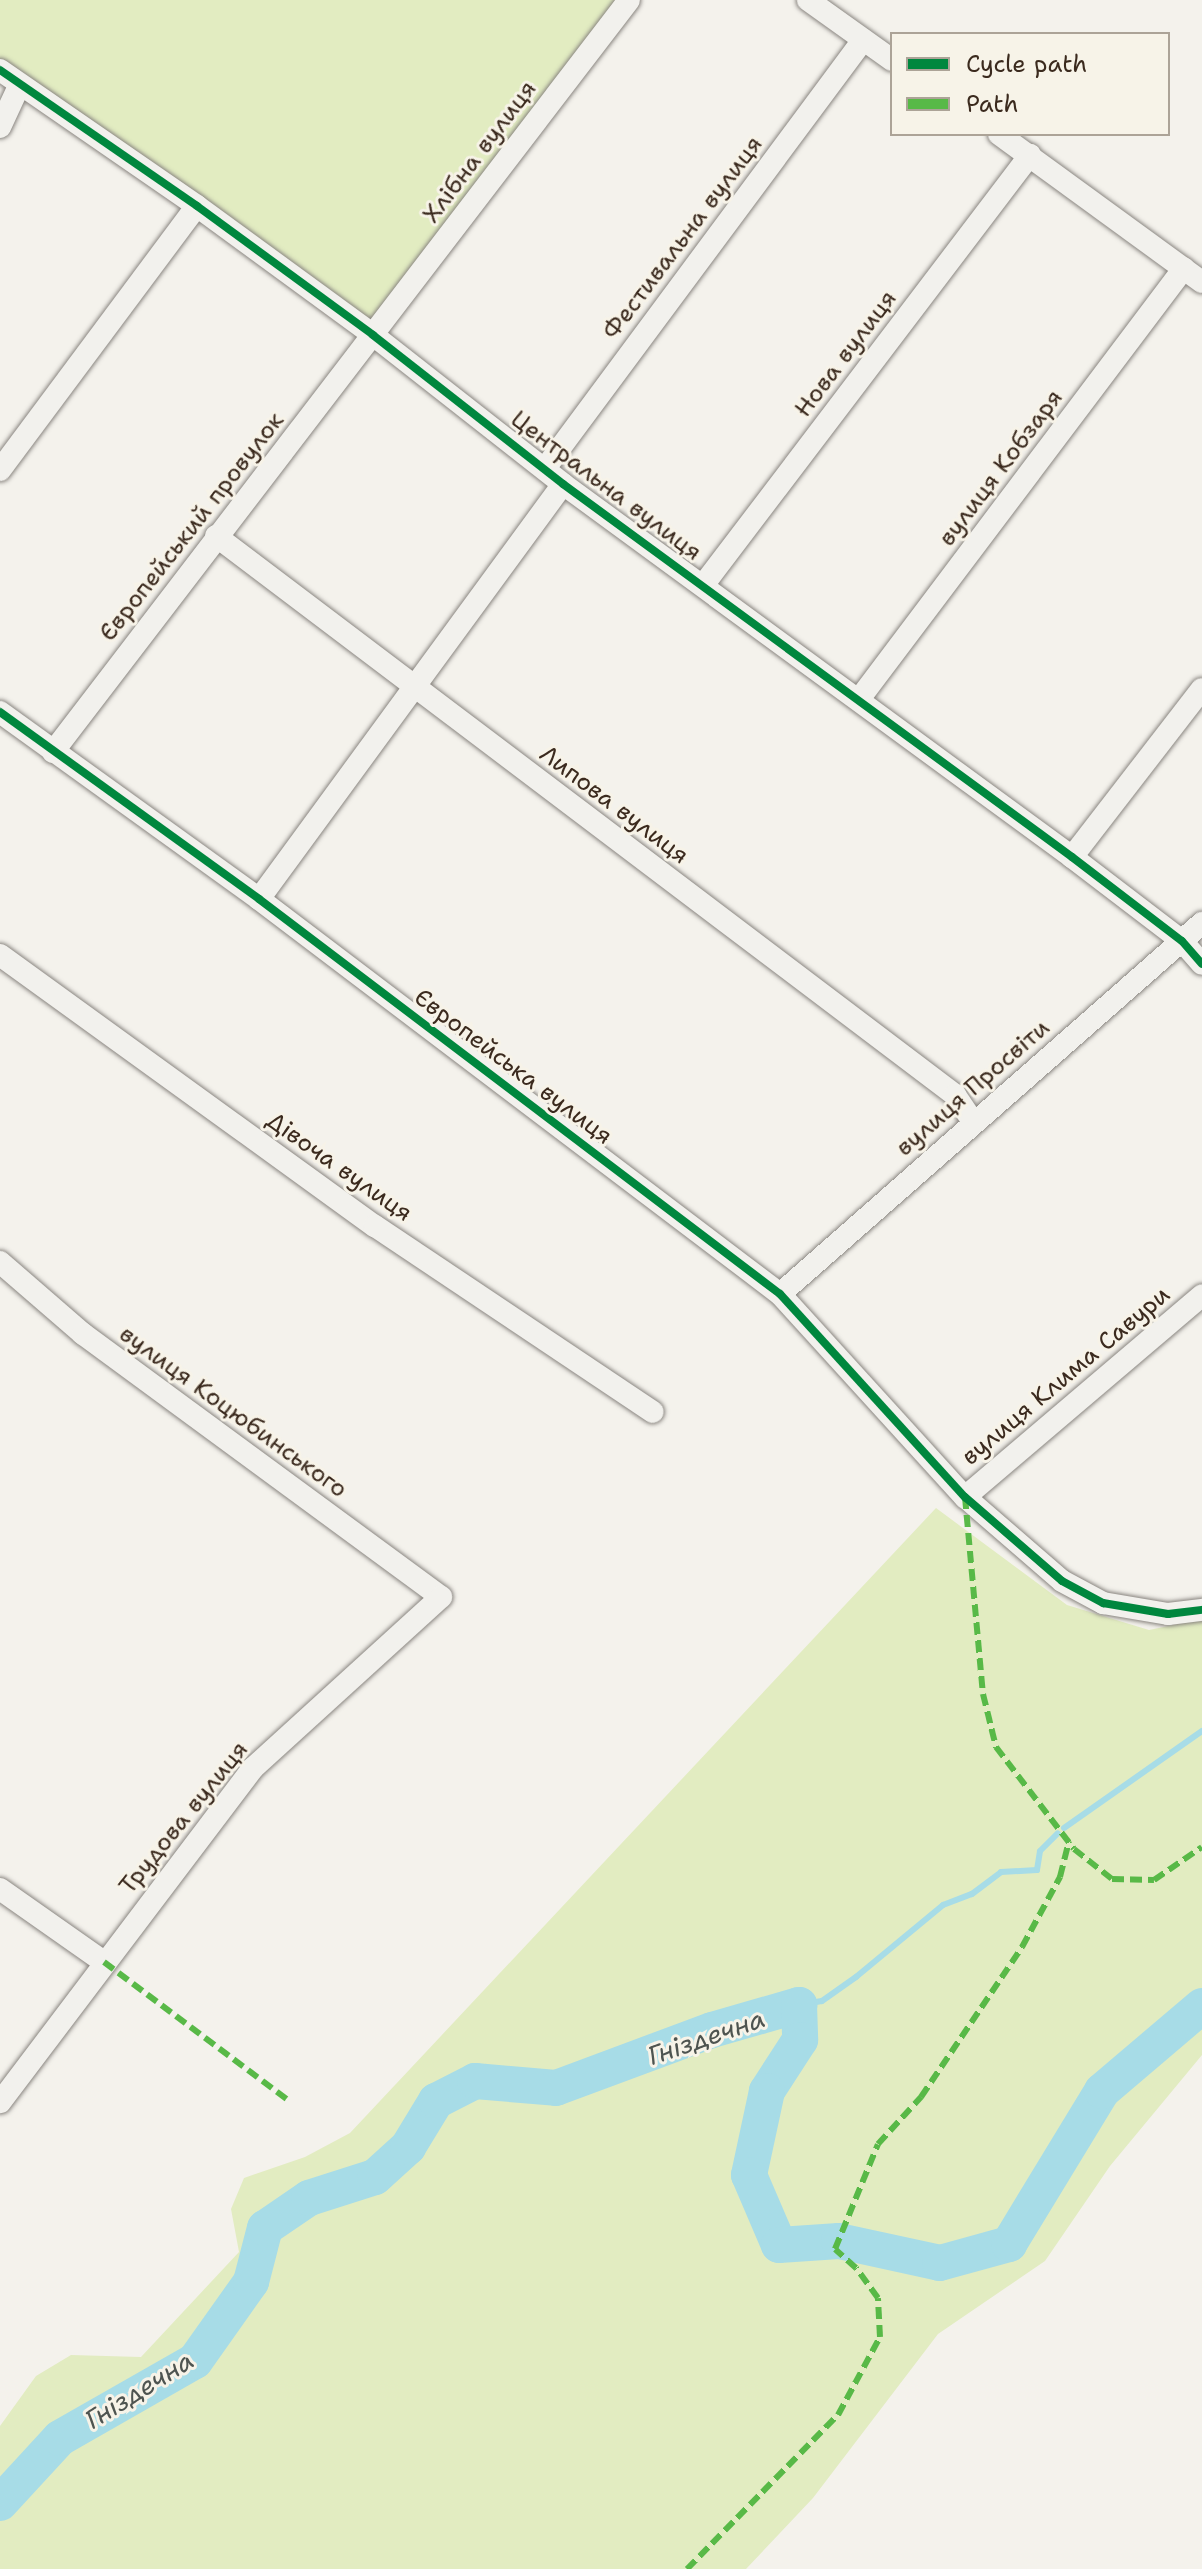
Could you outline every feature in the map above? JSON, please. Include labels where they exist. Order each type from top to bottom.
[{"type":"street","name":"Хлібна вулиця","points":[[373,335],[629,0]]},
{"type":"street","points":[[808,0],[890,59]]},
{"type":"street","name":"Фестивальна вулиця","points":[[546,467],[863,40]]},
{"type":"street","name":"Центральна вулиця","points":[[0,70],[197,206],[373,335],[546,467],[563,484],[860,698],[1072,857],[1182,941],[1202,964]]},
{"type":"street","points":[[0,127],[20,84]]},
{"type":"street","points":[[1002,136],[1193,275]]},
{"type":"street","name":"Нова вулиця","points":[[704,584],[1030,155]]},
{"type":"street","points":[[0,470],[197,206]]},
{"type":"street","name":"вулиця Кобзаря","points":[[860,698],[1193,275]]},
{"type":"street","name":"Європейський провулок","points":[[53,752],[373,335]]},
{"type":"street","points":[[259,899],[563,484]]},
{"type":"street","name":"Липова вулиця","points":[[216,536],[955,1095],[973,1122]]},
{"type":"street","points":[[1072,857],[1202,689]]},
{"type":"street","name":"Європейська вулиця","points":[[0,712],[259,899],[780,1294],[965,1497],[1062,1581],[1103,1603],[1168,1614],[1202,1610]]},
{"type":"street","name":"вулиця Просвіти","points":[[780,1294],[1202,923]]},
{"type":"street","name":"Дівоча вулиця","points":[[0,955],[375,1226],[653,1412]]},
{"type":"street","name":"вулиця Коцюбинського","points":[[0,1262],[83,1334],[441,1597]]},
{"type":"street","name":"вулиця Клима Савури","points":[[965,1497],[1202,1295]]},
{"type":"street","name":"Трудова вулиця","points":[[0,2102],[253,1768],[441,1597]]},
{"type":"street","points":[[0,1889],[104,1962]]},
{"type":"green space","points":[[0,0],[629,0],[373,335],[0,71]]},
{"type":"green space","points":[[936,1508],[1067,1605],[1149,1630],[1202,1619],[1202,2055],[1110,2166],[1045,2261],[938,2334],[813,2498],[746,2569],[0,2569],[0,2426],[36,2376],[71,2355],[141,2357],[239,2252],[231,2209],[244,2178],[305,2157],[350,2133]]},
{"type":"waterway","points":[[1064,1828],[1202,1731]]},
{"type":"waterway","points":[[799,2005],[822,2001],[943,1905],[972,1894],[1001,1872],[1037,1870],[1040,1851],[1058,1833]]},
{"type":"waterway","name":"Гніздечна","points":[[0,2503],[60,2438],[195,2361],[251,2282],[265,2228],[309,2198],[375,2177],[408,2147],[436,2101],[475,2081],[556,2088],[712,2030],[799,2005],[800,2040],[767,2091],[749,2175],[779,2245],[839,2241],[940,2263],[1009,2244],[1102,2091],[1202,2006]]},
{"type":"marked path","points":[[965,1497],[983,1694],[996,1747],[1074,1849],[1112,1879],[1154,1880],[1202,1847]]},
{"type":"marked path","points":[[687,2569],[838,2415],[880,2337],[878,2298],[856,2268],[835,2249],[878,2144],[921,2097],[1022,1947],[1060,1877],[1069,1841]]},
{"type":"marked path","points":[[104,1962],[289,2101]]},
{"type":"cycle path","points":[[0,70],[197,206],[373,335],[563,484],[1072,857],[1182,941],[1202,964]]},
{"type":"cycle path","points":[[0,712],[259,899],[780,1294],[965,1497],[1062,1581],[1103,1603],[1168,1614],[1202,1610]]}]
